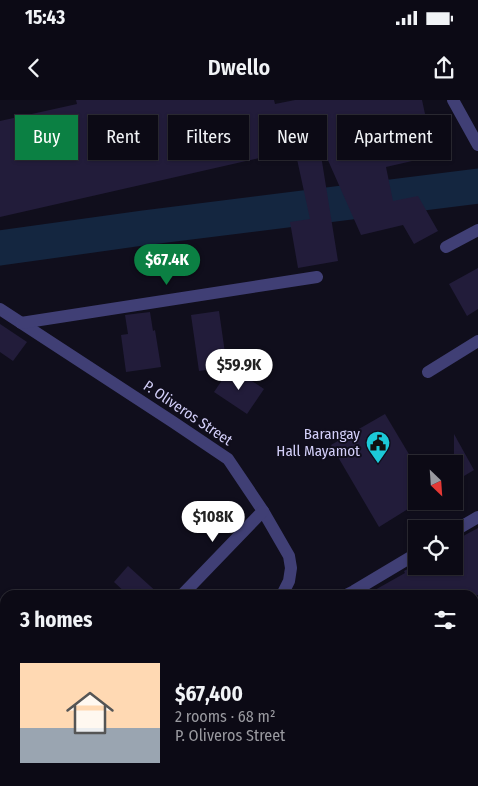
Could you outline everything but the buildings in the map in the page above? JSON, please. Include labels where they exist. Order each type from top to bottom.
[{"type":"street","points":[[453,100],[478,145]]},
{"type":"street","points":[[446,247],[478,230]]},
{"type":"street","points":[[21,322],[317,277]]},
{"type":"street","name":"P. Oliveros Street","points":[[0,309],[228,459],[264,511],[289,556],[291,568],[289,581],[284,590]]},
{"type":"street","points":[[428,372],[478,341]]},
{"type":"street","points":[[187,590],[264,511]]},
{"type":"street","points":[[463,526],[478,517]]},
{"type":"street","points":[[356,590],[408,559]]},
{"type":"waterway","points":[[0,248],[478,186]]},
{"type":"place","name":"Barangay Hall Mayamot","points":[[378,464]]}]
